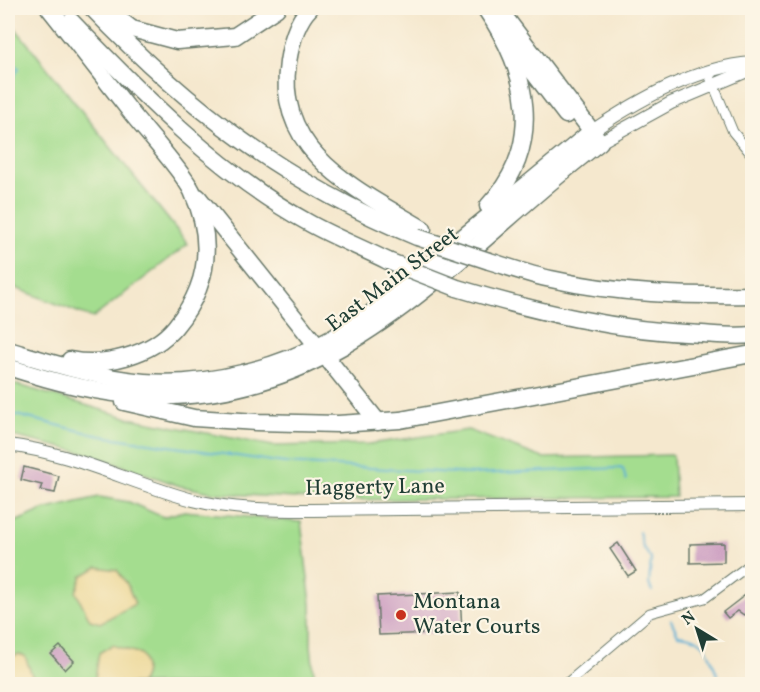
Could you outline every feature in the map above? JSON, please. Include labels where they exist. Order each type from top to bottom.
[{"type":"highway","points":[[48,8],[378,422]]},
{"type":"highway","points":[[58,8],[136,89],[250,184],[308,222],[388,261],[457,288],[522,308],[617,326],[677,333],[753,335]]},
{"type":"highway","points":[[92,8],[128,46],[219,125],[274,164],[376,220],[420,233],[489,261],[551,279],[624,291],[699,296],[753,295]]},
{"type":"highway","points":[[105,8],[132,29],[177,41],[235,36],[277,8]]},
{"type":"highway","points":[[310,8],[303,15],[291,43],[286,76],[288,101],[297,132],[317,158],[420,233]]},
{"type":"highway","points":[[485,8],[591,140]]},
{"type":"highway","points":[[435,261],[501,192],[517,161],[525,131],[525,98],[516,66],[504,36],[485,8]]},
{"type":"highway","points":[[498,8],[591,140]]},
{"type":"highway","name":"East Main Street","points":[[8,348],[79,371],[144,382],[183,382],[240,372],[322,352],[591,140]]},
{"type":"highway","name":"East Main Street","points":[[8,367],[71,387],[143,396],[184,397],[233,389],[275,378],[390,316],[591,140]]},
{"type":"highway","points":[[8,348],[77,361],[105,360],[130,356],[172,331],[188,311],[201,287],[205,263],[204,225],[191,189]]},
{"type":"highway","points":[[71,387],[142,408],[194,418],[257,422],[378,422],[423,417],[753,354]]},
{"type":"street","points":[[591,140],[665,90],[730,65],[753,63]]},
{"type":"street","points":[[591,140],[753,69]]},
{"type":"street","points":[[708,72],[733,132],[753,155]]},
{"type":"street","name":"Haggerty Lane","points":[[8,445],[79,460],[192,499],[245,508],[312,510],[753,505]]},
{"type":"street","points":[[566,684],[650,613],[705,598],[753,563]]},
{"type":"green space","points":[[8,19],[188,244],[93,318],[8,285]]},
{"type":"green space","points":[[8,382],[129,418],[273,446],[369,444],[468,430],[543,458],[673,455],[675,497],[326,500],[215,493],[180,486],[89,454],[8,435]]},
{"type":"green space","points":[[99,497],[129,502],[163,517],[184,511],[301,522],[311,604],[311,645],[315,684],[8,684],[8,525],[43,510]]},
{"type":"sand","points":[[97,567],[117,570],[127,584],[135,604],[100,623],[90,620],[76,592],[82,576]]},
{"type":"sand","points":[[112,645],[141,654],[145,669],[139,684],[101,684],[95,679],[99,653]]},
{"type":"sand","points":[[18,654],[25,656],[34,681],[32,684],[8,684],[8,659]]},
{"type":"building","points":[[24,467],[59,476],[55,493],[40,490],[42,485],[21,480]]},
{"type":"building","points":[[618,543],[636,571],[628,576],[610,549]]},
{"type":"building","points":[[724,543],[724,562],[690,563],[690,544]]},
{"type":"building","points":[[753,589],[753,609],[744,615],[738,611],[728,618],[723,612]]},
{"type":"building","points":[[460,592],[462,632],[379,635],[377,596]]},
{"type":"building","points":[[60,646],[74,661],[65,670],[51,654]]},
{"type":"waterway","points":[[8,61],[19,68],[8,86]]},
{"type":"waterway","points":[[8,151],[11,155],[8,168]]},
{"type":"waterway","points":[[8,413],[101,436],[285,463],[472,474],[620,468],[623,469],[626,480]]},
{"type":"waterway","points":[[639,532],[643,547],[651,559],[649,584],[652,591]]},
{"type":"waterway","points":[[671,620],[678,635],[698,640],[704,645],[722,684]]},
{"type":"place","name":"Montana Water Courts","points":[[401,615]]}]
